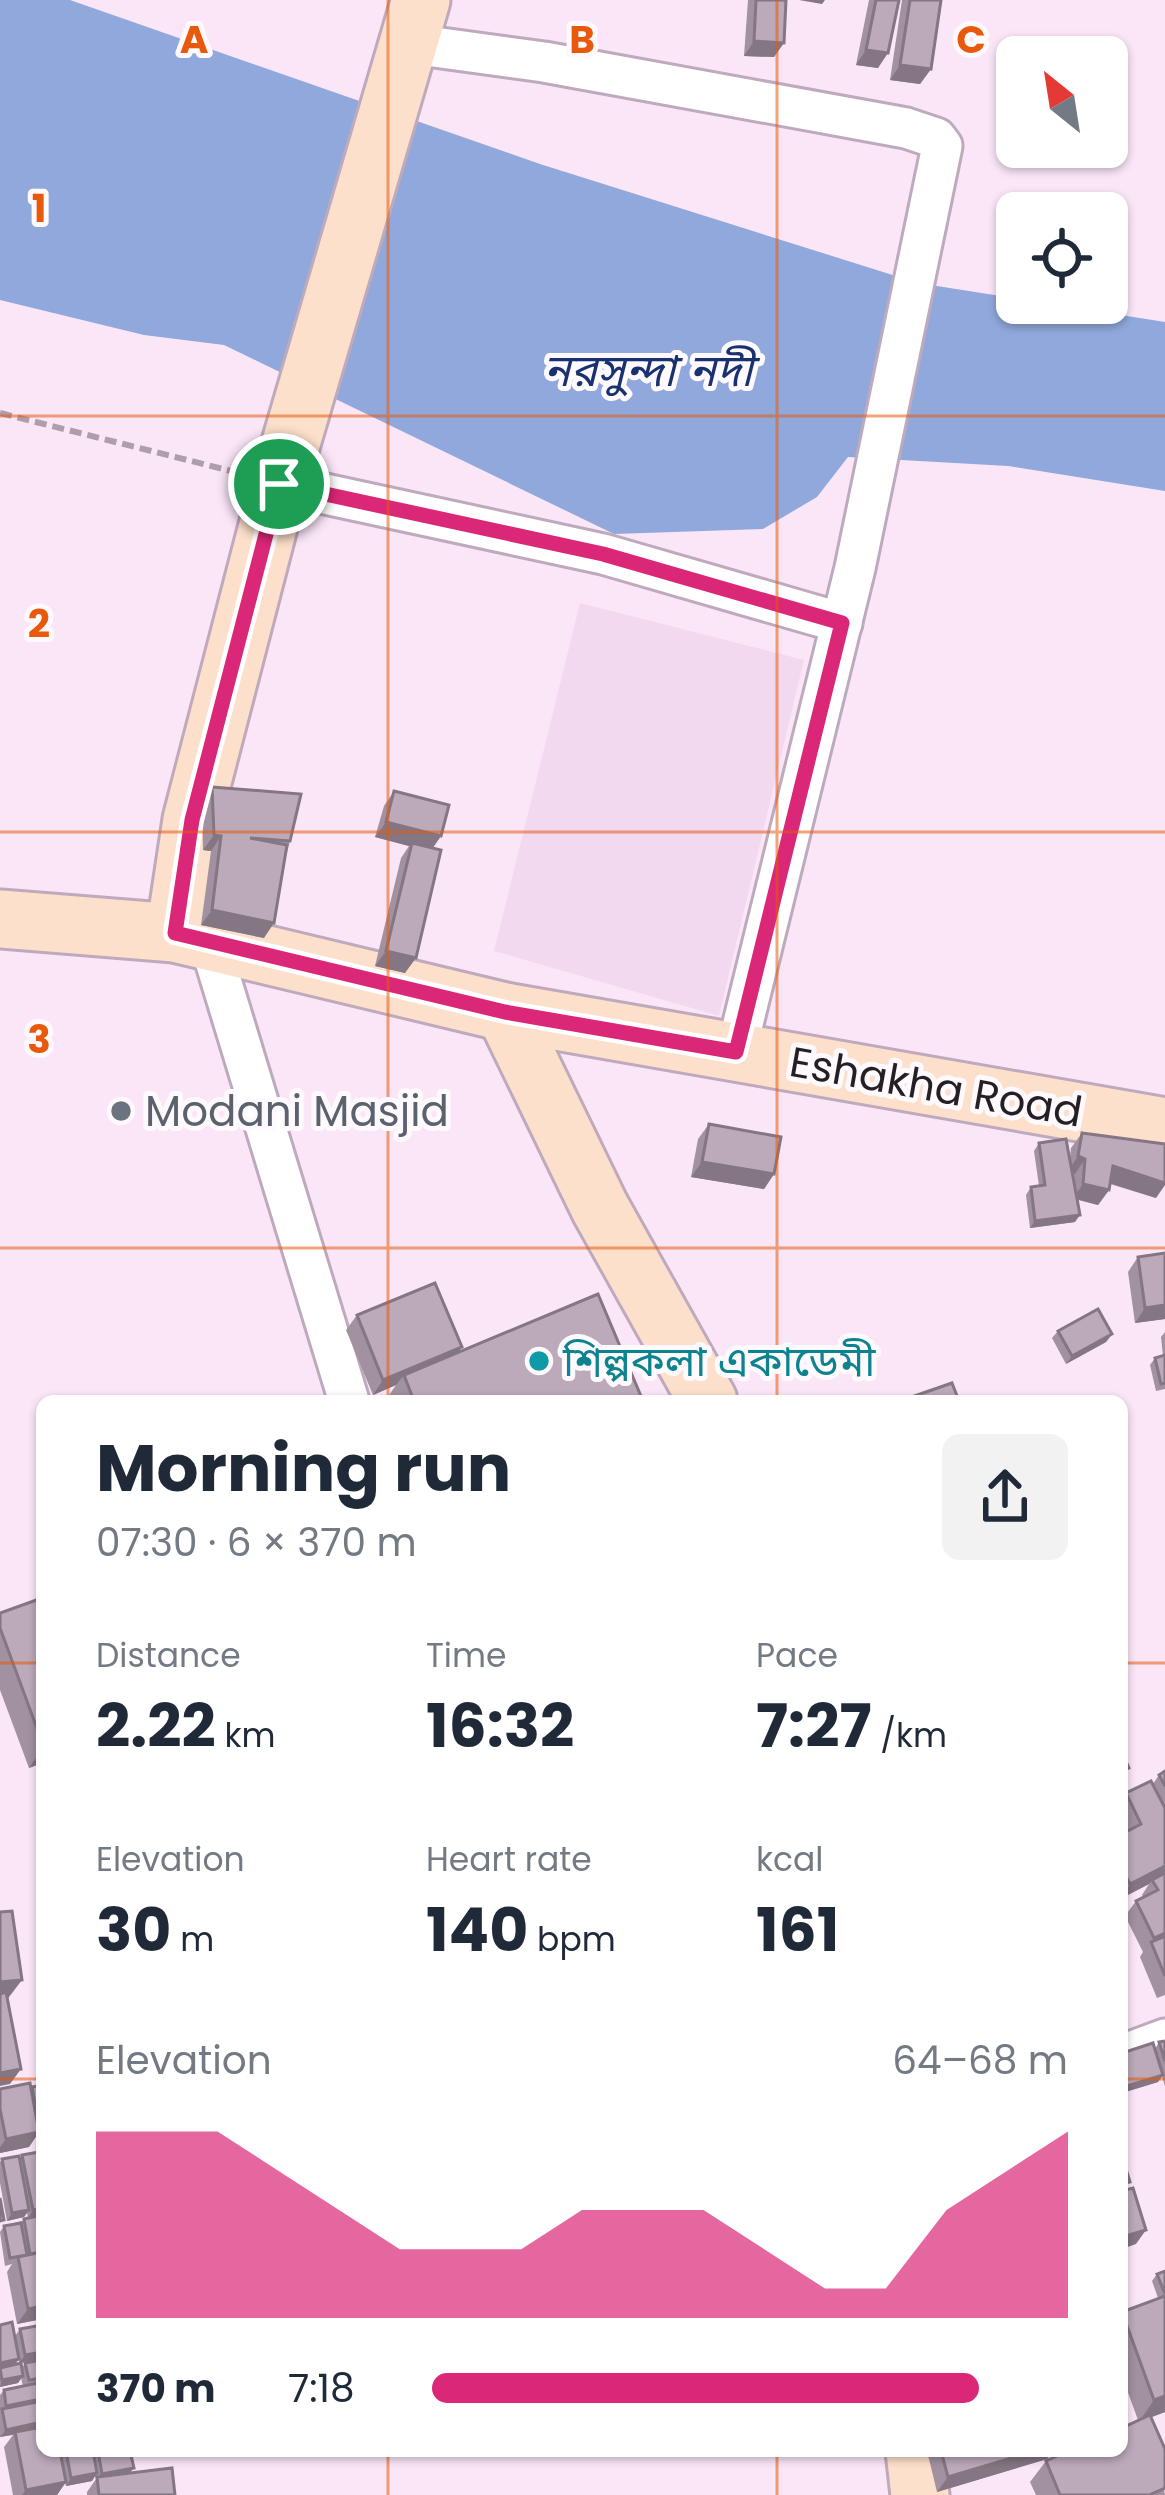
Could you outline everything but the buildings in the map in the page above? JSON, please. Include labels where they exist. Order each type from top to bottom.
[{"type":"main road","points":[[192,939],[192,820],[279,484],[412,37]]},
{"type":"main road","name":"Eshakha Road","points":[[0,919],[40,918],[192,939],[343,970],[505,1012],[1165,1126]]},
{"type":"main road","points":[[505,1012],[548,1108],[705,1395]]},
{"type":"main road","points":[[916,2457],[920,2495]]},
{"type":"street","points":[[412,37],[906,128],[937,138],[942,146],[937,190],[855,568],[736,1052]]},
{"type":"street","points":[[279,484],[603,554],[842,623]]},
{"type":"street","points":[[192,939],[347,1395]]},
{"type":"street","points":[[1128,2053],[1165,2039]]},
{"type":"path","points":[[0,413],[279,484]]},
{"type":"shaded area","points":[[580,603],[804,660],[719,1016],[494,951]]},
{"type":"water","name":"নরসুন্দা নদী","points":[[0,0],[70,0],[540,164],[918,283],[996,295],[996,324],[1128,324],[1128,316],[1165,322],[1165,491],[1008,466],[848,457],[817,497],[763,529],[614,534],[224,345],[144,335],[0,300]]},
{"type":"place","name":"Modani Masjid","points":[[121,1111]]},
{"type":"place","name":"শিল্পকলা একাডেমী","points":[[539,1361]]},
{"type":"route","points":[[279,484],[603,554],[842,623],[736,1052],[505,1012],[175,933],[192,820],[279,484]]}]
